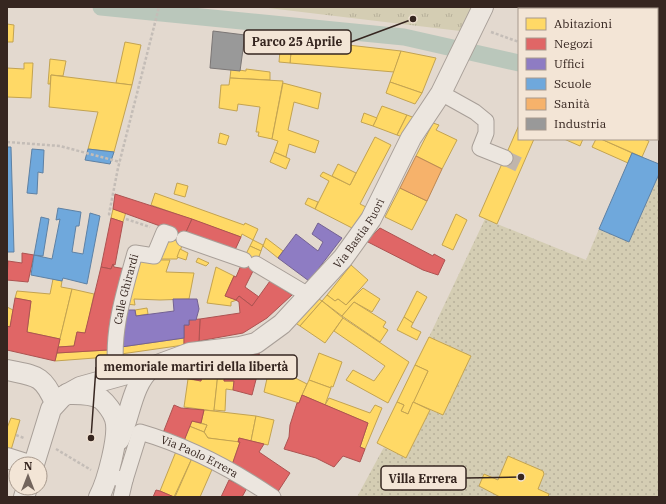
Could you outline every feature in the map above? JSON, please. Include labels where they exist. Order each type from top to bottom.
[{"type":"street","name":"Via Bastia Fuori","points":[[61,398],[88,384],[152,367],[190,353],[240,347],[256,343],[282,324],[310,296],[343,258],[371,219],[411,138],[441,93],[456,62],[479,31],[483,7]]},
{"type":"street","points":[[441,93],[475,112],[486,121],[486,133],[480,148],[504,158]]},
{"type":"street","points":[[173,235],[250,262],[310,296]]},
{"type":"street","name":"Calle Ghirardi","points":[[118,377],[116,351],[118,316],[135,253],[154,256],[173,235]]},
{"type":"street","points":[[114,450],[127,420],[136,388],[145,373],[152,367]]},
{"type":"street","points":[[7,370],[34,376],[42,380],[61,398],[92,396],[100,399],[106,403],[115,419]]},
{"type":"street","points":[[110,487],[114,450],[118,377]]},
{"type":"street","points":[[36,456],[51,409],[61,398]]},
{"type":"street","name":"Via Paolo Errera","points":[[110,487],[140,432],[167,440],[218,464],[267,493]]},
{"type":"path","points":[[110,215],[120,162],[159,7]]},
{"type":"path","points":[[479,31],[518,42]]},
{"type":"path","points":[[7,142],[60,146],[120,162]]},
{"type":"path","points":[[126,219],[173,235]]},
{"type":"path","points":[[51,446],[110,487]]},
{"type":"green space","points":[[260,7],[472,7],[460,31]]},
{"type":"green space","points":[[659,174],[659,497],[357,497],[384,447],[406,458],[430,410],[443,415],[471,356],[429,337],[485,219],[586,260],[599,229],[629,242]]},
{"type":"building: Abitazioni","points":[[609,7],[639,7],[638,8]]},
{"type":"building: Abitazioni","points":[[7,24],[14,25],[13,42],[7,42]]},
{"type":"building: Abitazioni","points":[[258,37],[401,51],[394,72],[290,63],[291,52],[256,49]]},
{"type":"building: Abitazioni","points":[[125,42],[141,45],[132,85],[116,83]]},
{"type":"building: Abitazioni","points":[[280,51],[291,52],[290,63],[279,62]]},
{"type":"building: Abitazioni","points":[[401,51],[436,58],[422,93],[390,82]]},
{"type":"building: Abitazioni","points":[[50,59],[66,61],[63,76],[51,75],[50,84],[48,84]]},
{"type":"building: Abitazioni","points":[[24,63],[33,63],[31,98],[7,97],[7,68],[24,69]]},
{"type":"building: Abitazioni","points":[[231,69],[270,72],[270,80],[230,78]]},
{"type":"building: Abitazioni","points":[[51,75],[132,85],[114,152],[88,149],[98,112],[49,107]]},
{"type":"building: Abitazioni","points":[[230,78],[283,81],[272,139],[258,136],[259,132],[256,132],[260,107],[238,104],[237,111],[219,108],[221,85],[229,85]]},
{"type":"building: Abitazioni","points":[[390,82],[422,93],[415,104],[386,93]]},
{"type":"building: Abitazioni","points":[[283,83],[321,93],[318,109],[294,102],[288,130],[319,141],[315,153],[289,144],[286,157],[274,152],[278,141],[272,139]]},
{"type":"building: Abitazioni","points":[[382,106],[407,115],[397,135],[373,126]]},
{"type":"building: Abitazioni","points":[[364,113],[377,118],[373,126],[361,122]]},
{"type":"building: Abitazioni","points":[[407,115],[415,118],[405,138],[397,135]]},
{"type":"building: Abitazioni","points":[[433,123],[439,125],[436,130],[457,140],[442,169],[416,156]]},
{"type":"building: Abitazioni","points":[[518,127],[518,140],[534,140],[497,224],[479,216]]},
{"type":"building: Abitazioni","points":[[220,133],[229,136],[226,145],[218,143]]},
{"type":"building: Abitazioni","points":[[375,137],[391,145],[360,204],[366,207],[354,229],[315,209],[329,181],[320,176],[323,172],[350,185]]},
{"type":"building: Abitazioni","points":[[566,140],[583,140],[580,146]]},
{"type":"building: Abitazioni","points":[[596,140],[603,140],[632,153],[628,163],[592,147]]},
{"type":"building: Abitazioni","points":[[603,140],[649,141],[642,157]]},
{"type":"building: Abitazioni","points":[[274,152],[290,159],[286,169],[270,162]]},
{"type":"building: Abitazioni","points":[[338,164],[356,173],[350,185],[332,176]]},
{"type":"building: Abitazioni","points":[[177,183],[188,186],[185,197],[174,194]]},
{"type":"building: Abitazioni","points":[[400,188],[427,201],[412,230],[385,217]]},
{"type":"building: Abitazioni","points":[[155,193],[244,225],[245,223],[258,229],[253,240],[242,234],[241,237],[151,205]]},
{"type":"building: Abitazioni","points":[[308,198],[318,202],[315,209],[305,204]]},
{"type":"building: Abitazioni","points":[[113,209],[126,212],[123,222],[111,218]]},
{"type":"building: Abitazioni","points":[[456,214],[467,220],[453,250],[442,245]]},
{"type":"building: Abitazioni","points":[[169,238],[183,243],[177,259],[160,259]]},
{"type":"building: Abitazioni","points":[[266,238],[283,251],[278,258],[263,246]]},
{"type":"building: Abitazioni","points":[[253,240],[263,245],[261,251],[250,246]]},
{"type":"building: Abitazioni","points":[[250,246],[261,251],[257,262],[245,256]]},
{"type":"building: Abitazioni","points":[[180,249],[188,253],[186,260],[177,257]]},
{"type":"building: Abitazioni","points":[[198,258],[209,263],[206,266],[196,262]]},
{"type":"building: Abitazioni","points":[[136,260],[170,260],[166,272],[194,273],[189,299],[134,299],[135,305],[126,304]]},
{"type":"building: Abitazioni","points":[[351,265],[368,280],[346,305],[338,299],[335,301],[327,295]]},
{"type":"building: Abitazioni","points":[[216,267],[234,276],[225,296],[237,300],[231,302],[231,306],[207,303]]},
{"type":"building: Abitazioni","points":[[53,279],[62,281],[61,287],[72,289],[60,339],[27,332],[31,301],[15,298],[17,291],[50,294]]},
{"type":"building: Abitazioni","points":[[363,288],[380,299],[372,312],[354,302],[342,316],[322,301],[327,295],[335,301],[338,299],[346,305]]},
{"type":"building: Abitazioni","points":[[72,289],[94,294],[88,323],[85,333],[77,332],[74,346],[58,347]]},
{"type":"building: Abitazioni","points":[[417,291],[427,297],[413,323],[404,317]]},
{"type":"building: Abitazioni","points":[[316,297],[322,301],[300,326],[294,322]]},
{"type":"building: Abitazioni","points":[[322,301],[343,318],[325,343],[300,326]]},
{"type":"building: Abitazioni","points":[[354,302],[386,322],[383,327],[388,330],[380,342],[342,316]]},
{"type":"building: Abitazioni","points":[[7,307],[13,310],[10,327],[7,326]]},
{"type":"building: Abitazioni","points":[[147,308],[148,314],[136,316],[135,310]]},
{"type":"building: Abitazioni","points":[[404,317],[413,323],[411,327],[421,332],[417,340],[397,330]]},
{"type":"building: Abitazioni","points":[[343,318],[409,362],[388,403],[346,380],[353,370],[374,381],[385,366],[334,331]]},
{"type":"building: Abitazioni","points":[[429,337],[471,356],[443,415],[413,402],[428,371],[415,365]]},
{"type":"building: Abitazioni","points":[[184,338],[184,345],[121,354],[121,347]]},
{"type":"building: Abitazioni","points":[[108,350],[108,357],[55,361],[57,353]]},
{"type":"building: Abitazioni","points":[[319,353],[342,362],[333,387],[331,386],[331,388],[309,380]]},
{"type":"building: Abitazioni","points":[[270,365],[307,384],[299,403],[264,392]]},
{"type":"building: Abitazioni","points":[[415,365],[428,371],[408,414],[401,411],[404,405],[397,402]]},
{"type":"building: Abitazioni","points":[[202,370],[218,373],[214,411],[184,407],[188,379],[201,381]]},
{"type":"building: Abitazioni","points":[[218,373],[225,374],[224,381],[234,381],[233,390],[226,389],[225,411],[214,410]]},
{"type":"building: Abitazioni","points":[[309,380],[331,388],[325,405],[302,395]]},
{"type":"building: Abitazioni","points":[[329,398],[370,413],[375,405],[382,408],[365,449],[360,447],[368,423],[325,405]]},
{"type":"building: Abitazioni","points":[[397,402],[404,405],[401,411],[408,414],[413,402],[430,410],[406,458],[377,443]]},
{"type":"building: Abitazioni","points":[[204,410],[256,416],[251,441],[239,438],[238,442],[208,438],[204,432],[207,425],[201,423]]},
{"type":"building: Abitazioni","points":[[256,416],[274,420],[268,445],[251,441]]},
{"type":"building: Abitazioni","points":[[11,418],[20,420],[11,450],[7,448],[7,428]]},
{"type":"building: Abitazioni","points":[[192,421],[207,425],[204,432],[189,426]]},
{"type":"building: Abitazioni","points":[[189,426],[204,432],[208,438],[240,442],[232,465],[184,441]]},
{"type":"building: Abitazioni","points":[[177,449],[193,456],[174,497],[160,491]]},
{"type":"building: Abitazioni","points":[[193,456],[214,465],[200,497],[175,497]]},
{"type":"building: Abitazioni","points":[[508,456],[543,471],[544,474],[538,489],[549,494],[548,497],[500,497],[479,486],[484,474],[498,480]]},
{"type":"building: Negozi","points":[[115,194],[192,219],[185,235],[113,209]]},
{"type":"building: Negozi","points":[[111,218],[123,222],[115,265],[113,264],[111,269],[101,267]]},
{"type":"building: Negozi","points":[[192,219],[241,237],[235,250],[186,232]]},
{"type":"building: Negozi","points":[[380,228],[433,256],[434,254],[445,260],[438,275],[423,270],[366,241]]},
{"type":"building: Negozi","points":[[22,253],[34,255],[28,282],[7,280],[8,261],[22,263]]},
{"type":"building: Negozi","points":[[242,263],[254,269],[245,287],[259,297],[252,306],[239,296],[236,300],[225,296]]},
{"type":"building: Negozi","points":[[113,264],[114,267],[126,269],[108,350],[57,353],[58,347],[74,346],[77,332],[85,333],[101,267],[111,269]]},
{"type":"building: Negozi","points":[[270,281],[292,295],[267,318],[243,333],[199,341],[200,319],[240,313],[239,302],[236,300],[239,296],[252,306]]},
{"type":"building: Negozi","points":[[15,298],[31,301],[27,332],[60,339],[55,361],[7,350],[7,326],[10,327]]},
{"type":"building: Negozi","points":[[200,319],[199,341],[184,345],[184,325],[189,325],[189,320]]},
{"type":"building: Negozi","points":[[259,353],[260,364],[252,395],[233,390],[234,381],[224,381],[225,374],[205,372],[207,356]]},
{"type":"building: Negozi","points":[[207,356],[206,370],[202,370],[201,381],[186,378],[188,357]]},
{"type":"building: Negozi","points":[[302,395],[368,423],[360,447],[365,449],[360,462],[343,456],[334,467],[316,458],[284,449],[289,437],[290,425],[297,403],[299,403]]},
{"type":"building: Negozi","points":[[174,405],[181,408],[204,410],[201,423],[192,421],[184,441],[163,433]]},
{"type":"building: Negozi","points":[[239,438],[264,444],[259,452],[290,473],[277,493],[232,465],[240,442],[238,442]]},
{"type":"building: Negozi","points":[[229,480],[247,488],[242,497],[221,497]]},
{"type":"building: Negozi","points":[[156,490],[160,491],[174,497],[153,497]]},
{"type":"building: Uffici","points":[[318,223],[342,238],[309,281],[278,258],[296,234],[318,251],[323,242],[312,234]]},
{"type":"building: Uffici","points":[[173,299],[197,299],[199,309],[196,320],[189,320],[189,325],[184,325],[184,338],[121,347],[123,310],[135,310],[136,316],[174,311]]},
{"type":"building: Scuole","points":[[7,147],[11,147],[14,252],[7,252]]},
{"type":"building: Scuole","points":[[32,149],[44,150],[43,173],[38,172],[37,194],[27,193]]},
{"type":"building: Scuole","points":[[88,149],[114,152],[110,164],[85,160]]},
{"type":"building: Scuole","points":[[632,153],[659,164],[659,174],[629,242],[599,229]]},
{"type":"building: Scuole","points":[[58,208],[81,212],[79,226],[76,226],[72,252],[83,254],[90,213],[100,216],[87,284],[63,278],[62,281],[31,275],[34,255],[52,259],[60,219],[56,220]]},
{"type":"building: Scuole","points":[[41,217],[49,219],[43,256],[34,255]]},
{"type":"building: Sanità","points":[[416,156],[442,169],[427,201],[400,188]]},
{"type":"building: Industria","points":[[213,31],[245,35],[240,71],[210,68]]},
{"type":"building: Industria","points":[[245,35],[258,37],[256,49],[244,47]]},
{"type":"waterway","points":[[101,7],[404,37],[518,63]]},
{"type":"tunnel","points":[[505,158],[522,166]]},
{"type":"place","name":"Parco 25 Aprile","points":[[413,19]]},
{"type":"place","name":"memoriale martiri della libertà","points":[[91,438]]},
{"type":"place","name":"Villa Errera","points":[[521,477]]}]
